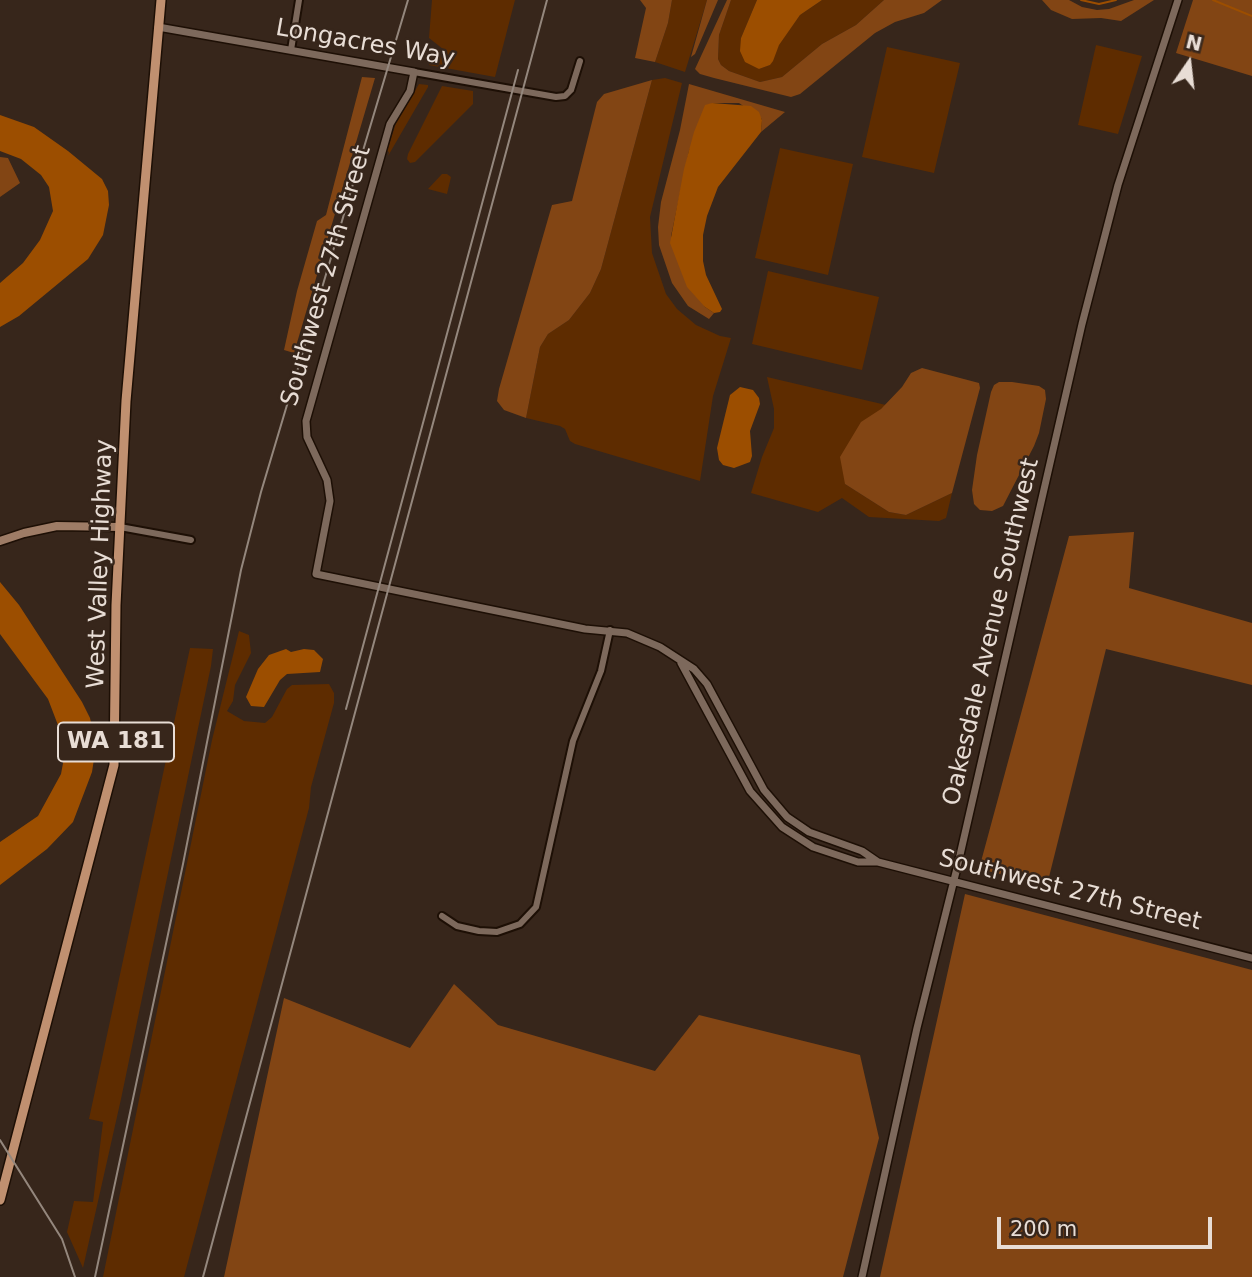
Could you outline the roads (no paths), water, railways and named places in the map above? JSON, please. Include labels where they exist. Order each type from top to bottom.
[{"type":"main road","name":"West Valley Highway","points":[[0,1200],[114,765],[115,647],[126,401],[161,0]]},
{"type":"main road","points":[[0,541],[52,527],[120,527]]},
{"type":"street","points":[[291,50],[299,0]]},
{"type":"street","name":"Oakesdale Avenue Southwest","points":[[862,1277],[917,1028],[954,881],[1090,293],[1118,185],[1178,0]]},
{"type":"street","name":"Longacres Way","points":[[158,27],[548,97],[565,96],[571,90],[580,61]]},
{"type":"street","name":"Southwest 27th Street","points":[[414,72],[410,91],[390,124],[306,421],[307,437],[327,480],[330,501],[316,574],[585,629],[627,633],[645,639],[694,669],[707,684],[764,790],[787,817],[809,832],[862,851],[878,862]]},
{"type":"street","points":[[120,527],[191,540]]},
{"type":"street","points":[[442,916],[457,926],[479,932],[497,932],[520,924],[536,907],[573,741],[601,671],[610,631]]},
{"type":"street","name":"Southwest 27th Street","points":[[681,662],[750,791],[774,820],[792,835],[825,852],[858,862],[878,862],[1252,958]]},
{"type":"waterway","points":[[1081,0],[1099,4],[1116,0]]},
{"type":"waterway","points":[[1213,0],[1252,16]]},
{"type":"railway","points":[[95,1277],[183,864],[241,570],[261,492],[408,0]]},
{"type":"railway","points":[[203,1277],[547,0]]},
{"type":"railway","points":[[346,709],[518,70]]},
{"type":"railway","points":[[0,1140],[62,1239],[75,1277]]}]
